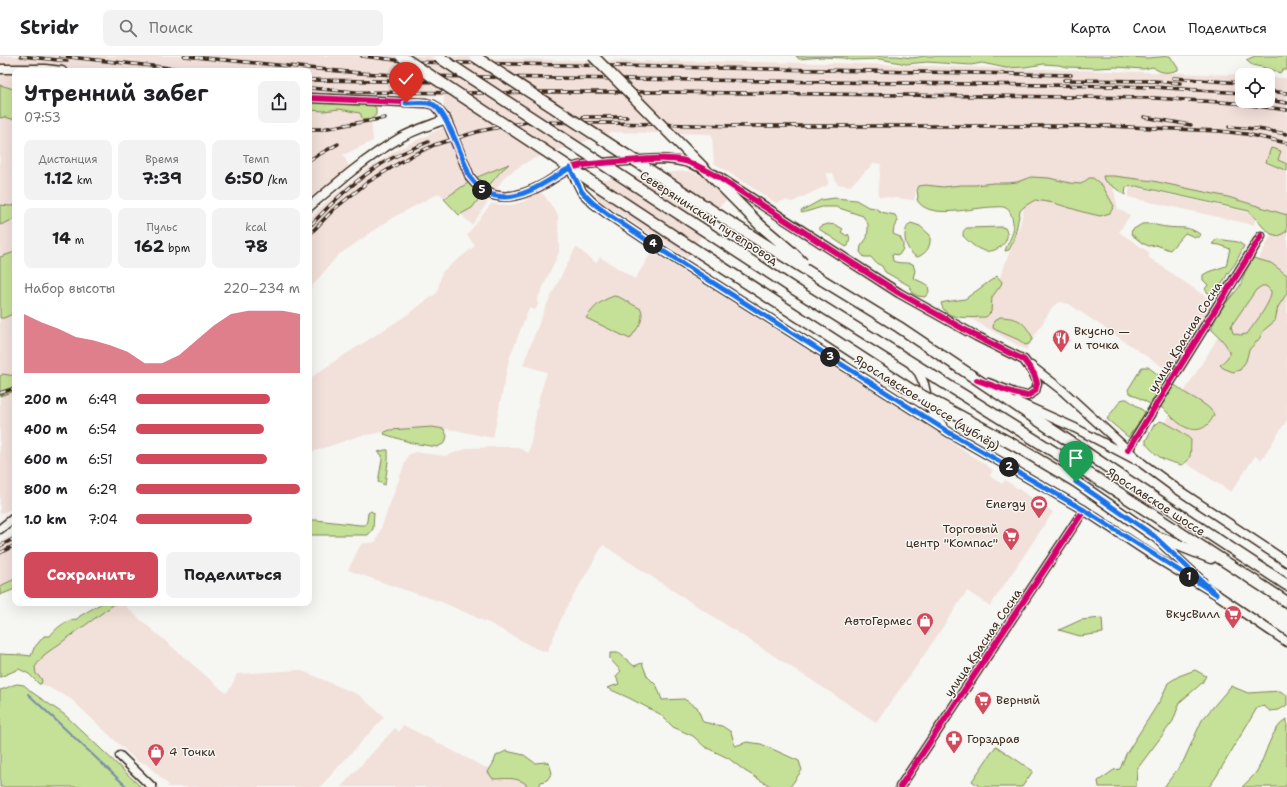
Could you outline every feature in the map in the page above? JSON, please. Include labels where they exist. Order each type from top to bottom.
[{"type":"main road","points":[[401,56],[910,389],[1014,445],[1076,482],[1153,535],[1231,566]]},
{"type":"main road","name":"Северянинский путепровод","points":[[437,56],[794,289],[889,348]]},
{"type":"main road","name":"Северянинский путепровод","points":[[474,56],[721,216],[900,327]]},
{"type":"main road","points":[[593,56],[760,225],[793,253],[814,274]]},
{"type":"main road","name":"Ярославское шоссе","points":[[900,327],[996,393],[1287,585]]},
{"type":"main road","name":"Ярославское шоссе","points":[[889,348],[1104,483],[1287,602]]},
{"type":"street","points":[[0,69],[12,69]]},
{"type":"street","points":[[312,98],[426,103],[434,105],[446,119],[470,177],[474,182],[490,194],[505,198],[515,196],[544,184],[570,168],[584,165],[659,159],[685,161],[701,168],[715,175],[898,294],[1024,360],[1063,391],[1143,464],[1177,489],[1287,562]]},
{"type":"street","points":[[312,204],[368,159],[396,140],[446,119]]},
{"type":"street","name":"Ярославское шоссе (дублёр)","points":[[570,168],[582,192],[593,203],[663,251],[950,433],[1084,510],[1216,594],[1287,642]]},
{"type":"street","name":"улица Красная Сосна","points":[[1128,450],[1261,236]]},
{"type":"street","points":[[907,360],[918,373],[924,384],[932,413],[950,433]]},
{"type":"street","points":[[977,380],[1027,396],[1035,391],[1037,383],[1034,374],[1024,360]]},
{"type":"street","points":[[996,393],[1075,428],[1143,464]]},
{"type":"street","name":"улица Красная Сосна","points":[[900,787],[1084,510]]},
{"type":"street","points":[[0,529],[12,519]]},
{"type":"street","points":[[1153,535],[1216,594]]},
{"type":"street","points":[[120,756],[152,787]]},
{"type":"shaded area","points":[[0,56],[416,56],[559,60],[827,63],[1235,75],[1235,108],[1275,108],[1275,77],[1287,78],[1287,420],[1261,460],[1255,456],[1231,492],[1153,442],[1214,344],[1280,218],[1111,178],[1118,209],[1130,215],[1119,232],[1150,253],[1148,257],[1215,303],[1170,372],[1069,304],[1060,302],[1053,306],[1026,350],[968,317],[1000,277],[1020,225],[1026,199],[916,188],[914,200],[878,196],[881,164],[874,163],[850,186],[837,184],[833,173],[827,173],[828,185],[792,202],[786,200],[776,203],[714,163],[712,134],[612,132],[530,160],[505,176],[472,225],[439,193],[392,218],[337,256],[312,286],[312,217],[324,204],[365,170],[398,149],[443,128],[444,96],[369,94],[373,141],[343,155],[350,168],[319,190],[312,197],[312,68],[12,68],[12,508],[0,514]]},
{"type":"shaded area","points":[[683,171],[692,172],[702,176],[726,200],[721,205],[687,258],[600,201],[596,195],[595,181]]},
{"type":"shaded area","points":[[1130,186],[1256,214],[1254,225],[1128,197]]},
{"type":"shaded area","points":[[535,191],[543,194],[558,215],[559,252],[537,300],[538,305],[535,310],[529,308],[509,359],[493,438],[455,430],[428,427],[359,436],[312,452],[312,377],[404,317],[437,293],[442,272],[475,246],[467,235],[491,204],[512,205],[525,201]]},
{"type":"shaded area","points":[[576,247],[596,263],[600,257],[635,279],[652,252],[939,433],[993,470],[990,476],[1002,484],[1005,480],[1053,512],[990,606],[967,591],[916,667],[876,722],[603,545],[565,610],[547,652],[535,648],[491,624],[442,602],[348,570],[361,544],[376,542],[408,455],[415,452],[445,456],[469,448],[497,447],[517,447],[529,453],[539,398],[547,372],[523,365],[545,308]]},
{"type":"shaded area","points":[[12,536],[12,588],[0,594],[0,542]]},
{"type":"shaded area","points":[[103,606],[125,606],[226,693],[231,687],[237,674],[300,670],[359,695],[384,717],[320,787],[167,787],[169,785],[145,763],[138,762],[71,699],[38,682],[29,668],[41,651]]},
{"type":"shaded area","points":[[403,725],[484,767],[533,775],[531,787],[341,787],[395,728],[399,732]]},
{"type":"green space","points":[[796,56],[897,56],[912,58],[925,56],[1113,56],[1148,58],[1170,56],[1178,70],[1165,72],[1159,71],[1153,67],[1143,69],[1117,67],[1097,68],[1066,67],[1044,64],[1006,68],[982,63],[971,65],[927,62],[906,64],[880,59],[851,60],[821,57],[799,59]]},
{"type":"green space","points":[[1255,56],[1287,56],[1287,70],[1282,70],[1280,73],[1275,71],[1275,68],[1252,65],[1246,60]]},
{"type":"green space","points":[[0,85],[12,88],[12,119],[5,117],[0,118]]},
{"type":"green space","points":[[312,100],[371,103],[376,108],[376,115],[370,120],[363,120],[360,113],[339,109],[324,111],[312,110]]},
{"type":"green space","points":[[1271,148],[1281,151],[1278,160],[1287,164],[1287,171],[1266,162]]},
{"type":"green space","points":[[509,164],[501,171],[472,208],[459,215],[444,199],[475,178]]},
{"type":"green space","points":[[1103,176],[1153,181],[1228,197],[1287,215],[1287,231],[1279,236],[1271,234],[1249,211],[1136,186],[1126,187],[1125,195],[1104,180]]},
{"type":"green space","points":[[1031,177],[1049,178],[1081,184],[1089,178],[1093,178],[1102,185],[1114,206],[1110,213],[1100,216],[1054,203],[1035,200],[1020,211],[1014,240],[1009,250],[1005,251],[1013,231],[1013,221],[1006,208],[994,207],[941,211],[931,210],[923,206],[917,200],[917,190],[919,186],[926,185],[943,187],[1007,183],[1017,182]]},
{"type":"green space","points":[[835,198],[856,200],[881,212],[895,215],[898,221],[894,227],[893,234],[900,237],[903,243],[903,249],[899,255],[892,254],[893,261],[913,264],[915,271],[913,278],[928,285],[929,292],[925,297],[912,293],[910,286],[885,272],[882,266],[876,263],[871,257],[864,257],[860,252],[861,246],[867,238],[868,230],[868,224],[863,216],[836,207],[822,207],[802,213],[801,212],[821,200]]},
{"type":"green space","points":[[0,205],[12,206],[12,220],[0,225]]},
{"type":"green space","points":[[911,223],[920,226],[930,235],[928,248],[918,257],[910,251],[907,246],[905,236],[908,226]]},
{"type":"green space","points":[[828,224],[836,225],[843,229],[841,232],[847,236],[848,234],[850,238],[848,246],[846,247],[819,229],[819,227]]},
{"type":"green space","points":[[1142,224],[1184,228],[1201,235],[1199,237],[1195,237],[1185,233],[1170,250],[1156,245],[1149,246],[1142,243],[1131,234],[1132,230]]},
{"type":"green space","points":[[967,228],[1005,228],[1007,233],[1005,242],[999,248],[990,251],[979,249],[963,236],[964,231]]},
{"type":"green space","points":[[1217,239],[1238,242],[1244,246],[1235,264],[1218,291],[1213,294],[1208,293],[1205,289],[1208,285],[1203,280],[1203,275],[1226,266],[1230,249],[1212,244]]},
{"type":"green space","points":[[12,253],[12,314],[4,318],[0,318],[0,257]]},
{"type":"green space","points":[[1253,258],[1271,263],[1287,275],[1287,293],[1278,307],[1275,321],[1264,330],[1259,339],[1249,350],[1246,361],[1240,370],[1233,372],[1223,368],[1220,365],[1229,355],[1229,352],[1223,341],[1212,330],[1212,326],[1218,313],[1240,286],[1245,272]],"holes":[[[1262,286],[1266,286],[1271,291],[1271,296],[1258,319],[1247,334],[1240,335],[1233,333],[1231,326],[1256,290]]]},
{"type":"green space","points":[[997,276],[1002,282],[992,297],[991,312],[986,317],[967,318],[953,316],[944,309],[941,303],[965,299]]},
{"type":"green space","points":[[614,296],[619,297],[641,309],[641,321],[630,339],[586,318],[598,304]]},
{"type":"green space","points":[[1000,317],[1012,318],[1023,324],[1033,338],[1029,344],[1025,345],[1019,340],[993,328],[994,321]]},
{"type":"green space","points":[[1142,367],[1148,367],[1165,380],[1165,383],[1153,402],[1150,404],[1130,393],[1128,390]]},
{"type":"green space","points":[[3,374],[12,376],[12,392],[0,396],[0,376]]},
{"type":"green space","points":[[1174,385],[1210,409],[1214,415],[1212,420],[1206,426],[1193,429],[1183,426],[1161,407],[1159,404],[1168,389]]},
{"type":"green space","points":[[1127,399],[1145,412],[1145,415],[1128,437],[1107,419],[1121,400]]},
{"type":"green space","points":[[1160,421],[1177,429],[1191,440],[1191,452],[1188,460],[1182,465],[1162,458],[1146,444],[1146,440],[1154,425]]},
{"type":"green space","points":[[432,427],[444,429],[447,436],[445,443],[437,447],[412,443],[384,434],[390,430]]},
{"type":"green space","points":[[388,450],[388,463],[385,485],[378,482],[382,455],[378,452]]},
{"type":"green space","points":[[371,511],[374,513],[373,529],[368,535],[312,535],[312,520],[365,525],[368,513]]},
{"type":"green space","points":[[12,580],[12,590],[0,595],[0,586]]},
{"type":"green space","points":[[97,606],[112,606],[44,655],[35,667],[36,674],[41,678],[41,684],[39,684],[29,674],[19,669],[0,677],[0,654],[31,656],[34,648],[44,636],[50,636],[62,625],[73,619],[77,619]]},
{"type":"green space","points":[[1102,618],[1103,633],[1080,636],[1059,630],[1081,620]]},
{"type":"green space","points":[[610,653],[619,653],[634,666],[642,663],[647,676],[657,686],[662,700],[684,699],[697,707],[703,722],[722,726],[731,732],[735,746],[747,742],[761,744],[799,761],[802,770],[790,787],[772,787],[745,771],[728,758],[705,747],[693,736],[673,727],[660,714],[607,688],[619,684],[616,676],[621,671],[610,659]]},
{"type":"green space","points":[[1195,670],[1206,676],[1202,683],[1180,702],[1173,721],[1137,769],[1136,787],[1099,787],[1098,781],[1114,770],[1120,769],[1126,754],[1161,699],[1168,683],[1179,676]]},
{"type":"green space","points":[[17,684],[24,685],[65,715],[141,787],[0,787],[0,690]]},
{"type":"green space","points":[[1231,686],[1248,693],[1280,691],[1287,695],[1287,705],[1279,710],[1270,711],[1264,706],[1257,708],[1209,787],[1164,787],[1183,762],[1202,720]]},
{"type":"green space","points":[[1287,719],[1287,783],[1285,787],[1242,787],[1257,771],[1273,735],[1281,723]]},
{"type":"green space","points":[[996,746],[1033,771],[1022,787],[980,787],[972,781]]},
{"type":"green space","points":[[506,751],[524,755],[535,763],[549,763],[552,773],[547,780],[541,782],[539,787],[526,787],[526,784],[522,781],[514,779],[493,779],[488,772],[496,756]]},
{"type":"waterway","points":[[28,694],[127,787]]},
{"type":"railway","points":[[21,56],[67,61]]},
{"type":"railway","points":[[60,56],[170,68]]},
{"type":"railway","points":[[184,56],[308,68]]},
{"type":"railway","points":[[362,56],[412,62],[1071,75]]},
{"type":"railway","points":[[312,68],[415,76],[1111,86],[1153,87],[1235,93]]},
{"type":"railway","points":[[1173,78],[1235,82]]},
{"type":"railway","points":[[312,80],[447,82]]},
{"type":"railway","points":[[1064,80],[1154,81],[1180,83]]},
{"type":"railway","points":[[312,88],[356,92],[659,92],[1154,98],[1235,103],[1287,110]]},
{"type":"railway","points":[[1275,92],[1287,93]]},
{"type":"railway","points":[[1275,101],[1287,103]]},
{"type":"railway","points":[[583,117],[627,117]]},
{"type":"railway","points":[[1144,117],[1191,125]]},
{"type":"railway","points":[[312,129],[322,129],[385,118]]},
{"type":"railway","points":[[312,232],[333,210],[368,182],[409,157],[434,145],[480,131],[527,122],[735,126],[1108,126],[1219,131],[1246,134],[1287,143]]},
{"type":"railway","points":[[1229,127],[1257,129],[1287,134]]},
{"type":"railway","points":[[312,224],[328,207],[373,169],[394,157],[428,142]]},
{"type":"railway","points":[[312,158],[338,144]]},
{"type":"railway","points":[[0,393],[12,389]]},
{"type":"railway","points":[[0,546],[12,540]]},
{"type":"railway","points":[[0,553],[12,547]]},
{"type":"cycle path","points":[[312,98],[426,103],[434,105],[446,119],[470,177],[478,186],[496,196],[516,195],[526,192],[546,183],[569,169],[587,164],[659,159],[685,161],[693,164],[715,175],[899,293],[976,336],[1024,360],[1034,374],[1037,383],[1035,391],[1027,396],[977,380]]},
{"type":"cycle path","points":[[1128,450],[1261,236]]},
{"type":"cycle path","points":[[900,787],[1084,510]]},
{"type":"place","name":"Вкусно — и точка","points":[[1061,353]]},
{"type":"place","name":"Energy","points":[[1039,519]]},
{"type":"place","name":"Торговый центр \"Компас\"","points":[[1011,551]]},
{"type":"place","name":"ВкусВилл","points":[[1233,629]]},
{"type":"place","name":"АвтоГермес","points":[[925,636]]},
{"type":"place","name":"Верный","points":[[983,715]]},
{"type":"place","name":"Горздрав","points":[[954,754]]},
{"type":"place","name":"4 Точки","points":[[156,767]]},
{"type":"route","points":[[406,103],[426,103],[434,105],[439,110],[446,119],[470,177],[482,190],[505,198],[515,196],[544,184],[570,168],[582,192],[593,203],[663,251],[950,433],[1084,510],[1216,594],[1153,535],[1076,482]]}]
